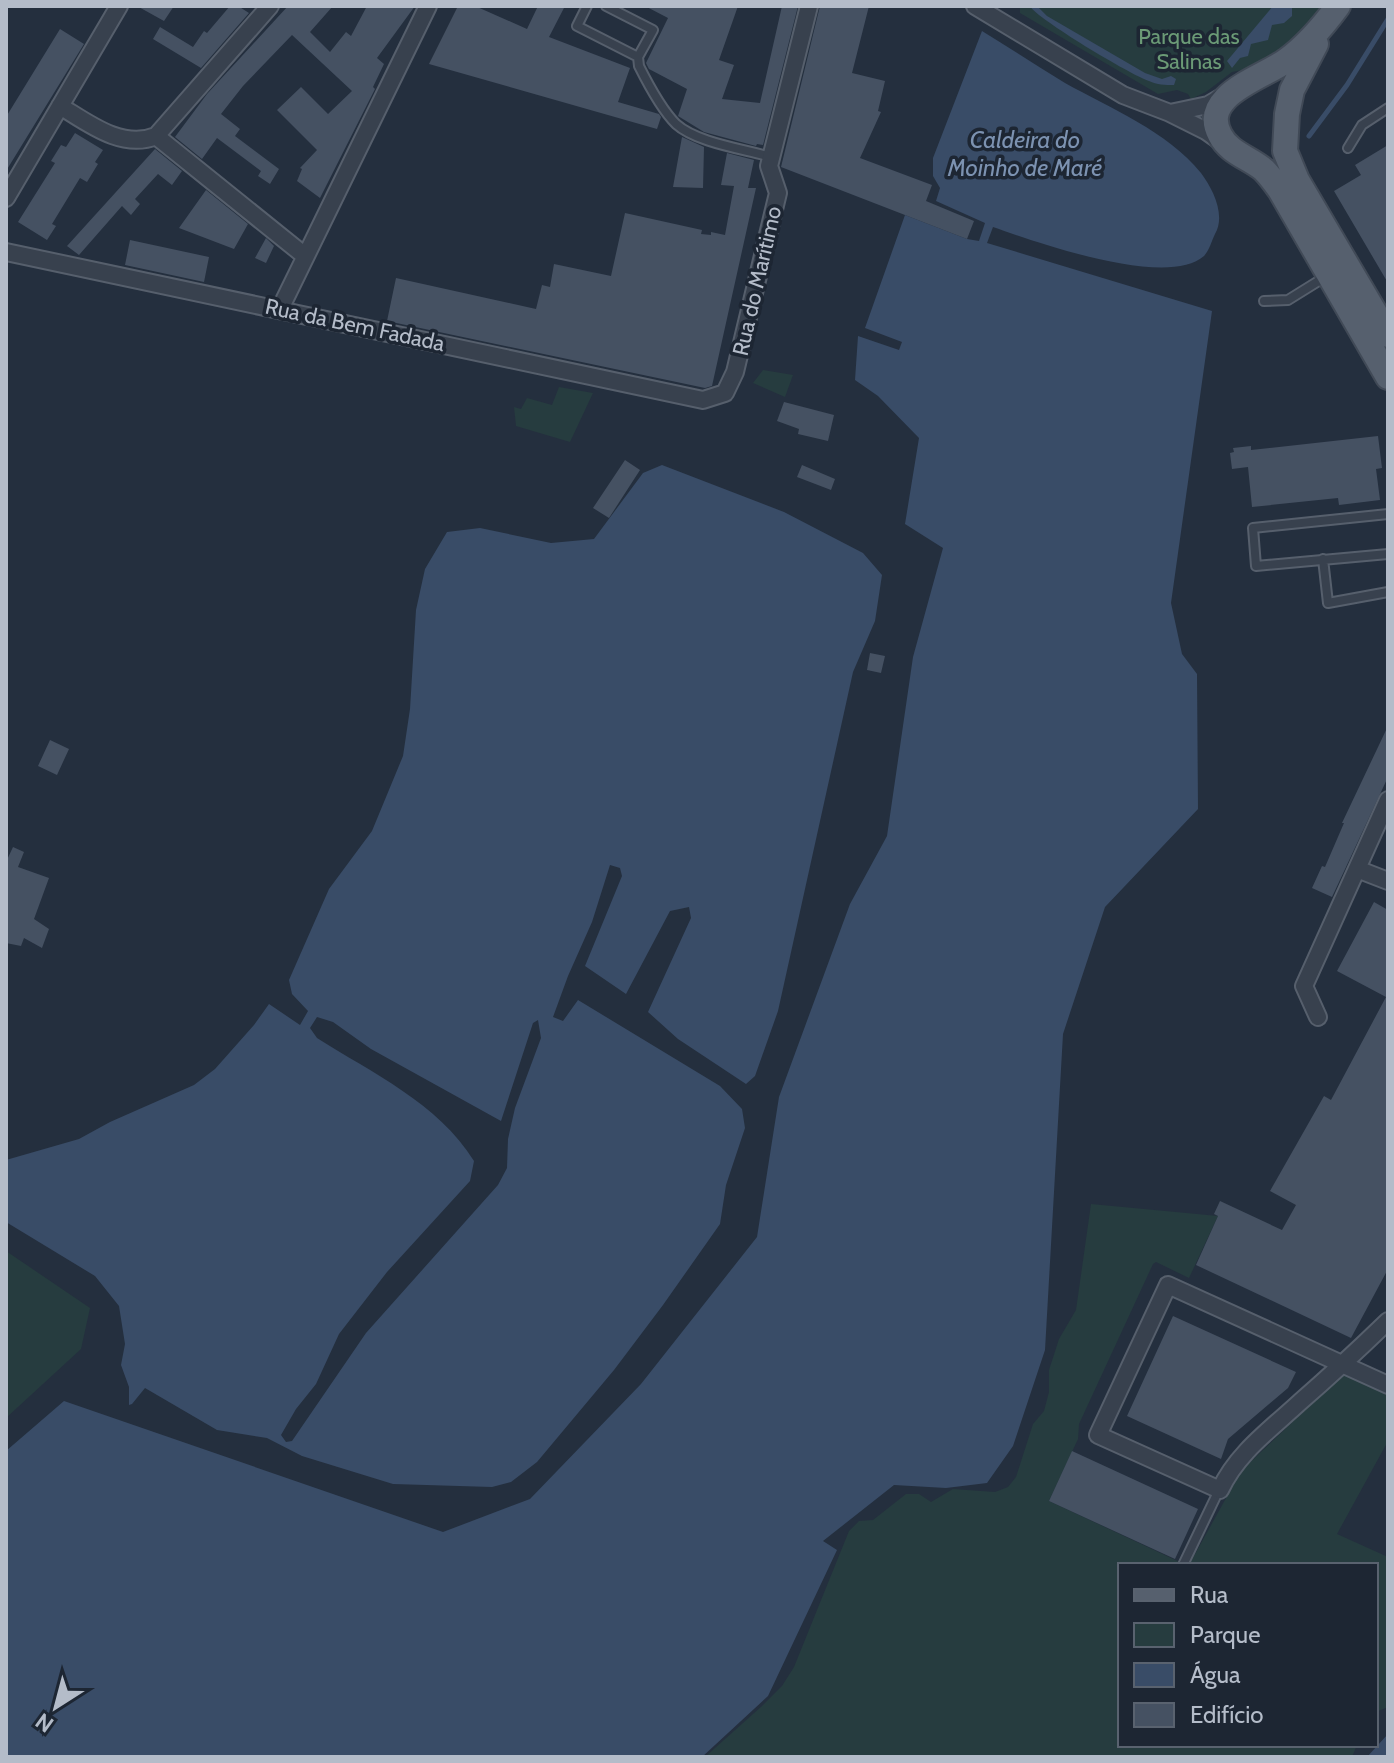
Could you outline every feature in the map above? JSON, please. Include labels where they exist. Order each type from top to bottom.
[{"type":"main road","points":[[1331,15],[1285,62],[1240,87],[1219,107],[1217,116],[1221,136],[1236,152],[1264,170],[1280,190],[1388,377]]},
{"type":"main road","points":[[1331,15],[1292,90],[1285,151],[1291,167],[1388,335]]},
{"type":"main road","points":[[1236,152],[1262,155],[1273,150],[1287,120],[1282,100],[1273,91],[1258,85],[1240,87]]},
{"type":"street","points":[[6,198],[119,6]]},
{"type":"street","points":[[60,106],[125,140],[148,140],[156,136],[270,6]]},
{"type":"street","points":[[280,309],[428,6]]},
{"type":"street","name":"Rua do Marítimo","points":[[703,400],[725,393],[735,372],[778,193],[769,166],[809,6]]},
{"type":"street","points":[[975,6],[1123,95],[1206,131],[1236,152]]},
{"type":"street","points":[[1170,113],[1208,105],[1240,87]]},
{"type":"street","points":[[156,136],[305,256]]},
{"type":"street","name":"Rua da Bem Fadada","points":[[6,252],[703,400]]},
{"type":"street","points":[[1318,1017],[1304,986],[1388,800]]},
{"type":"street","points":[[1357,869],[1388,881]]},
{"type":"street","points":[[1388,1321],[1343,1364],[1247,1450],[1232,1467],[1220,1490],[1098,1435],[1168,1285],[1343,1364],[1388,1385]]},
{"type":"lane","points":[[587,6],[577,26],[638,57]]},
{"type":"lane","points":[[606,6],[653,30],[638,57],[639,66],[677,125],[704,138],[771,157]]},
{"type":"lane","points":[[1348,148],[1362,125],[1388,108]]},
{"type":"lane","points":[[1264,301],[1288,300],[1329,274]]},
{"type":"lane","points":[[1366,297],[1388,322]]},
{"type":"lane","points":[[1388,514],[1253,528],[1256,566],[1388,554]]},
{"type":"lane","points":[[1323,559],[1328,603],[1388,592]]},
{"type":"lane","points":[[1184,1563],[1220,1490]]},
{"type":"green space","name":"Parque das Salinas","points":[[1020,6],[1323,6],[1291,42],[1258,67],[1232,72],[1206,92],[1191,99],[1188,94],[1177,90],[1158,94],[1020,13]]},
{"type":"green space","points":[[763,370],[793,375],[785,397],[753,383]]},
{"type":"green space","points":[[559,387],[593,393],[570,442],[516,426],[514,407],[521,409],[527,398],[552,405]]},
{"type":"green space","points":[[1091,1204],[1218,1216],[1189,1278],[1156,1262],[1153,1264],[1079,1424],[1078,1439],[1049,1501],[1182,1563],[1118,1563],[1118,1747],[1356,1747],[1352,1757],[705,1757],[782,1686],[794,1667],[849,1531],[859,1521],[873,1520],[906,1494],[919,1494],[931,1502],[953,1489],[995,1492],[1008,1487],[1016,1477],[1033,1424],[1044,1411],[1049,1392],[1049,1370],[1059,1339],[1076,1310]]},
{"type":"green space","points":[[6,1251],[90,1308],[81,1349],[6,1418]]},
{"type":"green space","points":[[1343,1374],[1388,1395],[1388,1441],[1337,1534],[1388,1557],[1388,1707],[1378,1711],[1378,1563],[1190,1563],[1241,1471]]},
{"type":"water","points":[[1030,6],[1037,6],[1047,16],[1145,73],[1162,79],[1171,76],[1176,79],[1174,85],[1155,83],[1124,69],[1066,34]]},
{"type":"water","points":[[1273,6],[1292,6],[1292,16],[1284,23],[1272,25],[1268,40],[1251,44],[1248,56],[1240,58],[1232,68],[1227,61]]},
{"type":"water","name":"Caldeira do Moinho de Maré","points":[[982,31],[1172,145],[1201,173],[1214,194],[1219,211],[1218,227],[1209,248],[1204,256],[1186,265],[1161,268],[1101,260],[993,227],[987,243],[1212,311],[1171,603],[1182,654],[1197,674],[1198,809],[1105,907],[1063,1034],[1045,1350],[1013,1446],[987,1483],[946,1488],[894,1485],[823,1541],[837,1550],[768,1696],[702,1757],[6,1757],[6,1451],[64,1401],[443,1532],[530,1499],[641,1384],[757,1237],[779,1097],[850,904],[887,836],[913,657],[943,548],[905,524],[919,438],[878,396],[855,380],[858,336],[899,350],[902,342],[865,328],[905,215],[979,241],[985,223],[936,201],[940,188],[933,176],[933,158]]},
{"type":"water","points":[[662,465],[784,512],[863,553],[882,575],[875,621],[853,672],[778,1011],[755,1076],[746,1084],[678,1039],[648,1012],[691,918],[689,907],[670,911],[626,994],[585,966],[622,876],[620,868],[610,865],[592,922],[553,1017],[563,1021],[578,1000],[720,1086],[742,1109],[745,1128],[726,1185],[720,1224],[614,1370],[537,1462],[511,1482],[492,1487],[393,1484],[302,1456],[267,1438],[217,1430],[145,1388],[129,1405],[129,1387],[121,1365],[125,1344],[119,1306],[95,1276],[6,1222],[6,1160],[79,1139],[194,1085],[215,1069],[269,1004],[300,1025],[308,1011],[292,994],[289,980],[329,889],[372,831],[403,756],[410,709],[416,610],[425,569],[447,532],[480,528],[551,543],[594,539],[643,473]],"holes":[[[317,1017],[333,1022],[371,1049],[501,1121],[533,1023],[538,1020],[541,1038],[515,1108],[508,1139],[507,1168],[498,1185],[366,1333],[292,1441],[286,1442],[281,1435],[316,1384],[339,1334],[387,1272],[470,1181],[474,1161],[459,1140],[423,1106],[317,1038],[310,1028]]]},
{"type":"water","points":[[1388,1734],[1388,1757],[1367,1757],[1378,1747]]},
{"type":"building","points":[[137,6],[174,6],[164,21]]},
{"type":"building","points":[[230,6],[238,6],[249,13],[201,68],[153,39],[160,27],[193,47],[204,31],[207,33]]},
{"type":"building","points":[[288,6],[333,6],[310,32],[330,52],[346,32],[351,36],[367,6],[415,6],[377,58],[384,64],[373,87],[375,89],[320,198],[297,181],[300,168],[317,150],[277,110],[301,87],[328,114],[352,91],[292,35],[221,114],[240,129],[235,136],[279,169],[270,184],[258,176],[261,171],[217,138],[202,159],[175,137],[207,94]]},
{"type":"building","points":[[458,6],[475,6],[527,29],[538,6],[565,6],[549,37],[630,68],[618,102],[659,114],[657,129],[429,64]]},
{"type":"building","points":[[645,6],[738,6],[719,60],[734,65],[722,99],[760,103],[782,6],[798,6],[763,145],[756,146],[704,132],[678,116],[687,89],[649,69],[646,63],[668,18]]},
{"type":"building","points":[[820,6],[869,6],[852,73],[885,81],[878,111],[881,112],[860,158],[932,185],[926,201],[974,221],[967,239],[781,167]]},
{"type":"building","points":[[60,29],[84,44],[6,171],[6,117]]},
{"type":"building","points":[[75,133],[103,150],[87,182],[80,178],[52,224],[56,226],[47,240],[18,222],[55,163],[51,161],[61,145],[66,147]]},
{"type":"building","points":[[682,137],[704,147],[703,188],[673,187]]},
{"type":"building","points":[[1388,145],[1388,283],[1334,191],[1361,175],[1355,165]]},
{"type":"building","points":[[155,149],[182,171],[172,185],[158,174],[135,199],[140,204],[131,215],[122,206],[79,255],[67,246]]},
{"type":"building","points":[[727,153],[754,160],[748,188],[756,188],[712,386],[705,388],[387,321],[396,278],[536,309],[542,285],[550,287],[554,264],[611,276],[625,213],[702,230],[701,234],[711,235],[711,232],[725,235],[734,186],[721,185]]},
{"type":"building","points":[[206,190],[248,224],[234,249],[179,228]]},
{"type":"building","points":[[266,238],[274,246],[266,263],[255,258]]},
{"type":"building","points":[[130,240],[209,257],[204,282],[125,265]]},
{"type":"building","points":[[784,402],[834,415],[828,441],[798,434],[799,429],[777,421]]},
{"type":"building","points":[[1378,436],[1382,468],[1376,469],[1380,500],[1339,505],[1338,498],[1252,507],[1248,467],[1232,469],[1230,453],[1234,452],[1233,448],[1251,446],[1251,450]]},
{"type":"building","points":[[625,460],[640,470],[609,518],[593,508]]},
{"type":"building","points":[[802,465],[835,479],[831,490],[797,477]]},
{"type":"building","points":[[870,653],[885,656],[881,673],[867,670]]},
{"type":"building","points":[[1388,726],[1388,777],[1332,897],[1312,888],[1322,866],[1325,867],[1342,823]]},
{"type":"building","points":[[50,740],[69,749],[57,775],[38,766]]},
{"type":"building","points":[[13,847],[24,852],[18,867],[49,878],[34,919],[49,929],[42,948],[24,938],[21,946],[6,943],[6,862]]},
{"type":"building","points":[[1374,902],[1388,910],[1388,1269],[1351,1338],[1196,1265],[1218,1216],[1214,1214],[1220,1201],[1282,1230],[1296,1205],[1270,1191],[1324,1096],[1331,1100],[1386,997],[1337,971]]},
{"type":"building","points":[[1173,1316],[1296,1372],[1288,1388],[1228,1439],[1221,1459],[1127,1416]]},
{"type":"building","points":[[1072,1451],[1198,1509],[1175,1559],[1049,1501]]},
{"type":"waterway","points":[[1309,136],[1347,85],[1388,19]]}]
